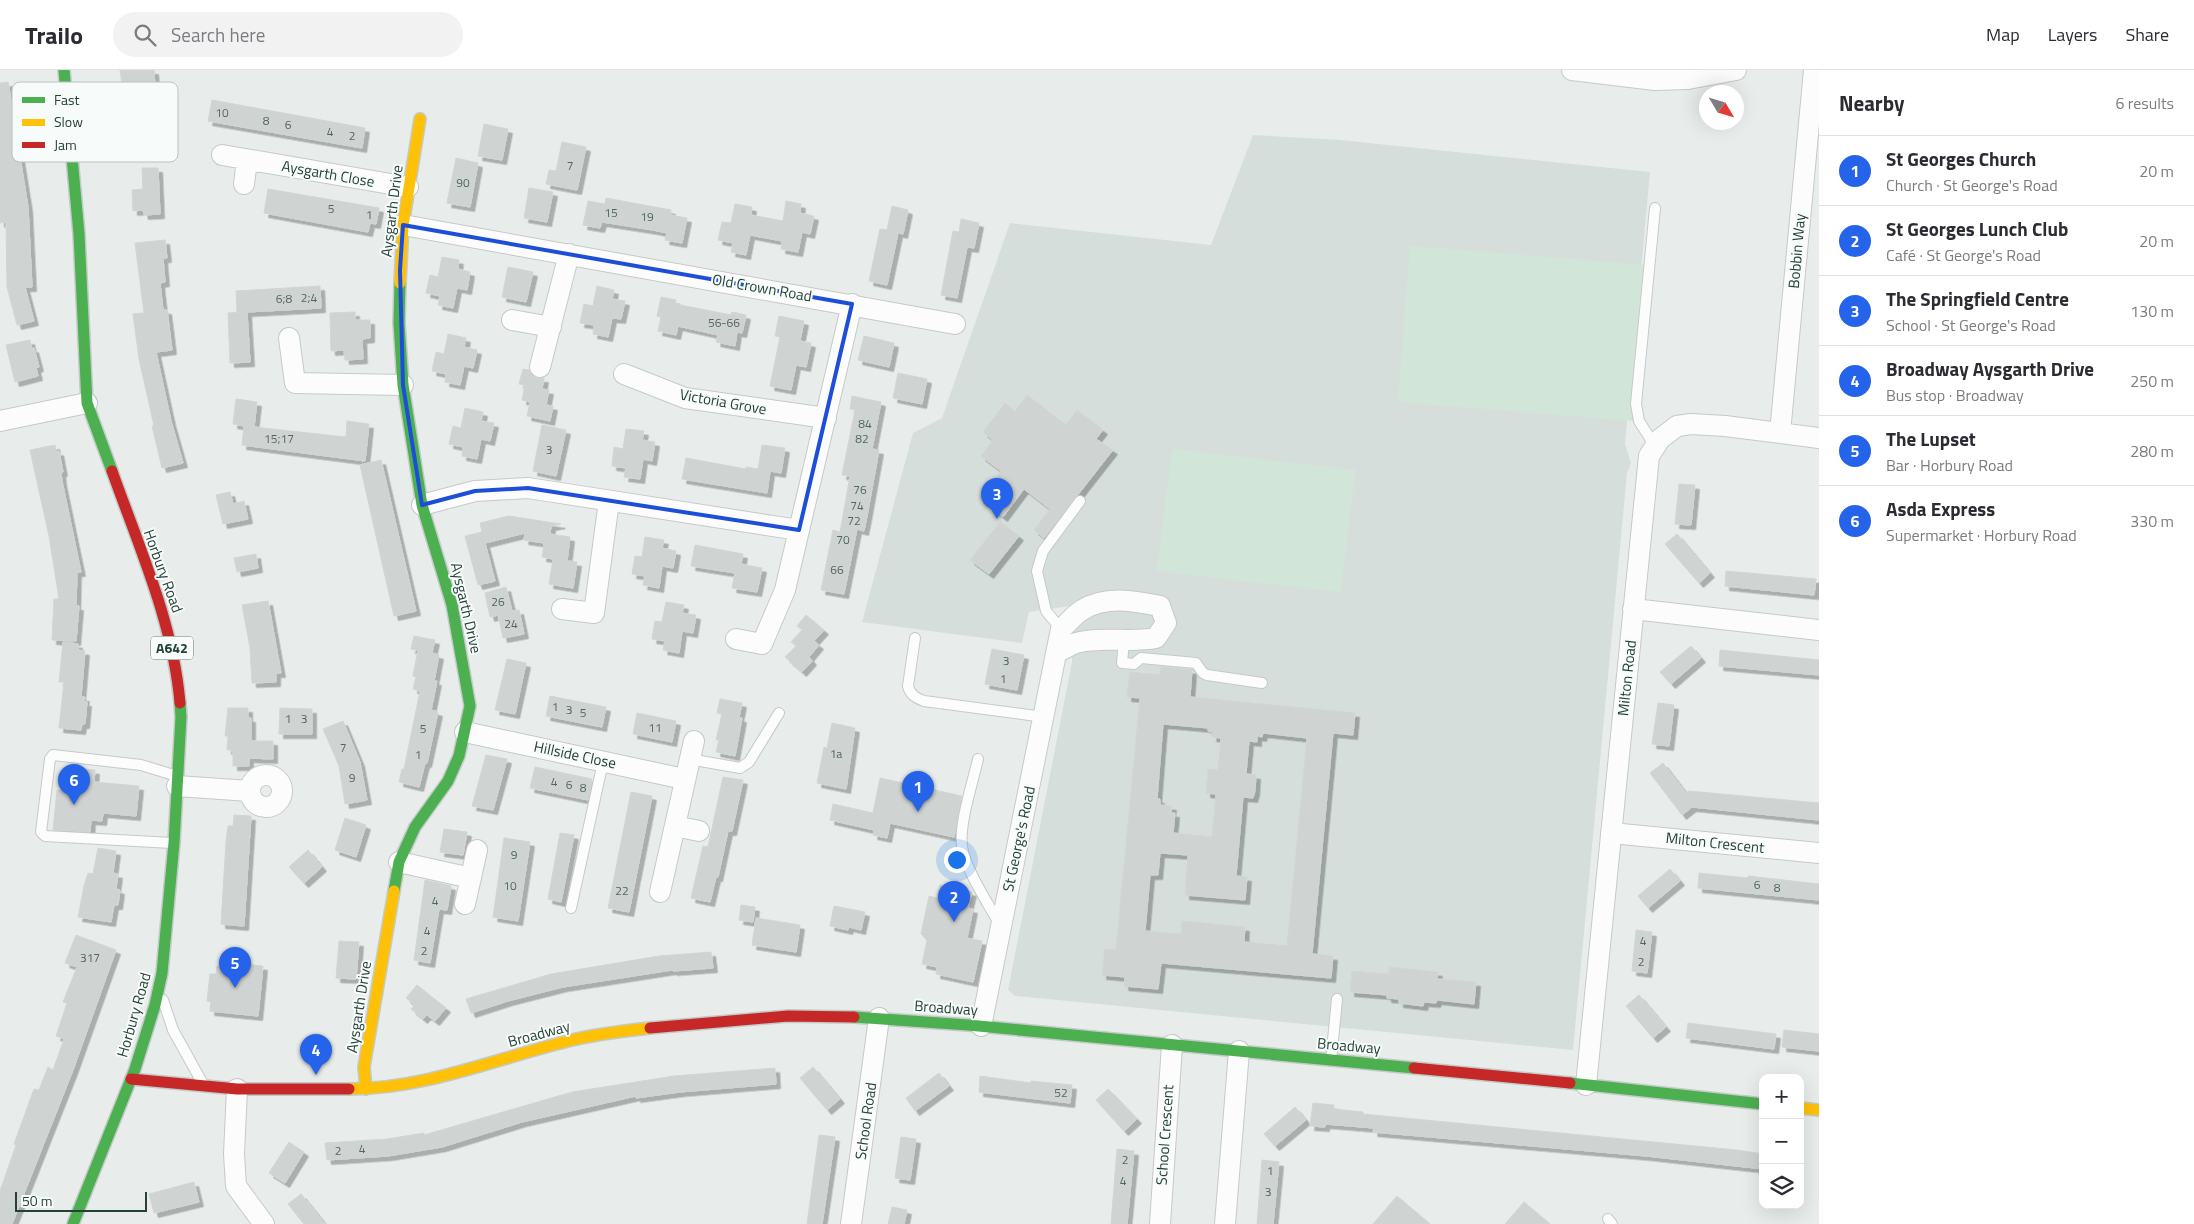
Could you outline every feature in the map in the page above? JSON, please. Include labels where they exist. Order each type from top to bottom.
[{"type":"main road","name":"Aysgarth Drive","points":[[366,1089],[364,1067],[399,862],[415,827],[448,782],[460,756],[470,706],[452,605],[422,505],[403,385],[398,323],[403,225],[420,119]]},
{"type":"main road","name":"Horbury Road","points":[[72,162],[79,234],[87,403],[167,626],[177,672],[181,717],[174,843],[159,990],[131,1079],[73,1224]]},
{"type":"main road","name":"Broadway","points":[[131,1079],[236,1089],[366,1089],[419,1082],[461,1072],[568,1040],[614,1032],[779,1017],[879,1018],[981,1026],[1586,1084],[1759,1104]]},
{"type":"main road","points":[[1804,1108],[1819,1110]]},
{"type":"street","points":[[1572,70],[1655,80],[1688,79],[1713,72],[1736,70]]},
{"type":"street","name":"Bobbin Way","points":[[1780,432],[1814,70]]},
{"type":"street","name":"Aysgarth Close","points":[[222,155],[408,188]]},
{"type":"street","points":[[244,184],[246,160]]},
{"type":"street","name":"Old Crown Road","points":[[403,225],[852,304],[955,324]]},
{"type":"street","points":[[540,366],[569,254]]},
{"type":"street","points":[[736,639],[762,644],[785,590],[852,304]]},
{"type":"street","points":[[512,320],[551,327]]},
{"type":"street","points":[[289,338],[295,383],[403,385]]},
{"type":"street","name":"Victoria Grove","points":[[624,374],[685,398],[826,418]]},
{"type":"street","points":[[0,422],[87,403]]},
{"type":"street","name":"Milton Road","points":[[1586,1084],[1649,456],[1660,439],[1677,426],[1691,424],[1780,432],[1819,438]]},
{"type":"street","points":[[422,505],[475,491],[528,488],[799,530]]},
{"type":"street","points":[[562,609],[594,613],[609,501]]},
{"type":"street","points":[[1058,652],[1077,643],[1138,641],[1156,638],[1166,623],[1160,606],[1131,601],[1106,601],[1082,610],[1062,629]]},
{"type":"street","points":[[1633,609],[1819,630]]},
{"type":"street","name":"St George's Road","points":[[981,1026],[1062,629]]},
{"type":"street","name":"Hillside Close","points":[[465,732],[684,779]]},
{"type":"street","points":[[660,892],[692,750]]},
{"type":"street","points":[[177,781],[250,791]]},
{"type":"street","points":[[675,826],[699,831]]},
{"type":"street","name":"Milton Crescent","points":[[1611,833],[1819,853]]},
{"type":"street","points":[[465,904],[477,850]]},
{"type":"street","points":[[399,862],[471,878]]},
{"type":"street","name":"School Road","points":[[851,1224],[879,1018]]},
{"type":"street","name":"School Crescent","points":[[1160,1224],[1172,1045]]},
{"type":"street","points":[[1225,1224],[1239,1051]]},
{"type":"street","points":[[236,1089],[234,1154],[236,1186],[264,1224]]},
{"type":"lane","points":[[1655,208],[1636,404],[1639,421],[1655,446]]},
{"type":"lane","points":[[1062,629],[1046,611],[1038,572],[1043,551],[1080,501]]},
{"type":"lane","points":[[915,638],[908,686],[910,692],[918,699],[1044,717]]},
{"type":"lane","points":[[1124,641],[1122,663],[1134,664],[1141,658],[1196,663],[1203,673],[1208,675],[1262,683]]},
{"type":"lane","points":[[692,750],[740,768],[749,762],[779,713]]},
{"type":"lane","points":[[174,843],[45,836],[41,832],[50,759],[53,755],[141,765],[177,781]]},
{"type":"lane","points":[[978,759],[962,834],[962,847],[969,865],[1001,926]]},
{"type":"lane","points":[[571,908],[603,762]]},
{"type":"lane","points":[[159,990],[173,1030],[204,1086]]},
{"type":"lane","points":[[1331,1060],[1337,999]]},
{"type":"highlighted area","points":[[403,225],[852,304],[799,530],[528,488],[475,491],[422,505],[403,385],[400,270]]},
{"type":"shaded area","points":[[1253,135],[1340,140],[1650,172],[1625,444],[1631,463],[1627,473],[1573,1050],[1015,996],[1008,990],[1072,662],[1070,606],[1029,612],[1022,643],[862,622],[913,433],[942,418],[1010,223],[1211,245]]},
{"type":"green space","points":[[1410,246],[1646,265],[1634,421],[1398,402]]},
{"type":"green space","points":[[1172,449],[1355,470],[1341,592],[1157,571]]},
{"type":"building","points":[[120,70],[154,70],[155,82],[122,82]]},
{"type":"building","points":[[8,82],[12,107],[12,162],[21,162],[28,207],[32,287],[25,287],[34,321],[17,325],[7,287],[6,222],[0,223],[0,83]]},
{"type":"building","points":[[212,100],[365,128],[362,148],[208,121]]},
{"type":"building","points":[[484,124],[508,129],[502,160],[478,156]]},
{"type":"building","points":[[562,142],[586,147],[577,190],[546,184],[549,170],[556,171]]},
{"type":"building","points":[[456,158],[478,163],[470,207],[447,203]]},
{"type":"building","points":[[142,168],[158,168],[160,214],[144,215],[143,210],[133,211],[132,190],[143,189]]},
{"type":"building","points":[[529,188],[553,192],[547,222],[524,218]]},
{"type":"building","points":[[268,189],[379,208],[376,224],[370,223],[368,232],[264,213]]},
{"type":"building","points":[[606,198],[671,210],[670,215],[687,218],[682,243],[665,240],[667,233],[653,230],[602,222],[600,228],[583,225],[588,201],[605,204]]},
{"type":"building","points":[[786,201],[801,204],[800,213],[814,216],[810,234],[802,232],[798,252],[781,249],[782,241],[750,235],[746,255],[731,252],[733,243],[718,240],[722,222],[731,223],[735,204],[752,207],[751,215],[783,221]]},
{"type":"building","points":[[892,206],[908,210],[903,234],[896,232],[898,233],[887,285],[869,281],[880,229],[887,230]]},
{"type":"building","points":[[961,219],[979,223],[974,248],[967,247],[957,298],[941,295],[953,231],[959,232]]},
{"type":"building","points":[[165,240],[167,258],[163,258],[165,282],[160,283],[163,310],[167,310],[172,350],[156,352],[171,421],[183,463],[162,468],[139,359],[133,314],[144,313],[135,243]]},
{"type":"building","points":[[442,257],[459,260],[458,269],[470,272],[467,290],[457,288],[453,308],[438,305],[440,296],[426,293],[430,275],[438,277]]},
{"type":"building","points":[[508,267],[533,272],[526,302],[502,297]]},
{"type":"building","points":[[320,286],[321,308],[247,312],[250,362],[230,363],[228,313],[237,312],[236,291]]},
{"type":"building","points":[[597,286],[614,290],[612,299],[625,301],[621,319],[612,318],[608,337],[593,334],[594,325],[580,323],[584,304],[593,306]]},
{"type":"building","points":[[661,297],[676,300],[675,304],[731,315],[732,312],[746,315],[742,333],[737,332],[735,346],[716,342],[718,335],[678,326],[676,335],[658,331],[661,317],[657,316]]},
{"type":"building","points":[[355,312],[355,320],[370,320],[370,338],[362,339],[363,359],[345,360],[344,350],[331,351],[330,313]]},
{"type":"building","points":[[779,316],[804,321],[800,341],[811,343],[806,367],[796,365],[791,390],[770,386],[780,337],[775,336]]},
{"type":"building","points":[[448,334],[466,338],[464,347],[477,350],[473,368],[464,366],[460,385],[445,382],[446,374],[432,371],[436,352],[444,354]]},
{"type":"building","points":[[864,336],[894,343],[889,367],[858,360]]},
{"type":"building","points":[[30,340],[39,367],[36,368],[38,376],[15,382],[6,345]]},
{"type":"building","points":[[523,369],[529,370],[531,375],[537,378],[544,378],[542,389],[549,390],[546,405],[553,406],[550,421],[527,416],[530,402],[522,400],[525,385],[519,384]]},
{"type":"building","points":[[898,373],[927,379],[922,404],[893,398]]},
{"type":"building","points":[[1027,395],[1066,425],[1077,410],[1103,430],[1096,439],[1113,450],[1044,538],[1034,530],[1050,509],[1024,489],[1003,517],[979,498],[1001,471],[981,456],[993,440],[983,432],[1005,403],[1015,411]]},
{"type":"building","points":[[852,396],[881,402],[872,449],[879,450],[867,516],[864,531],[857,529],[844,594],[821,590],[833,530],[840,532],[850,476],[842,475],[855,410],[850,409]]},
{"type":"building","points":[[236,399],[257,402],[254,427],[346,437],[347,421],[369,424],[365,461],[242,445],[244,426],[233,424]]},
{"type":"building","points":[[465,408],[483,412],[481,421],[494,423],[490,441],[481,439],[477,459],[462,456],[463,447],[449,444],[453,426],[461,428]]},
{"type":"building","points":[[542,425],[566,430],[556,476],[533,471]]},
{"type":"building","points":[[626,429],[644,431],[642,440],[655,442],[652,461],[643,459],[640,479],[624,477],[626,468],[612,466],[614,447],[623,449]]},
{"type":"building","points":[[55,445],[56,452],[59,451],[63,472],[61,472],[62,481],[81,572],[77,572],[76,606],[79,606],[76,641],[52,640],[54,599],[59,599],[49,536],[30,450]]},
{"type":"building","points":[[762,445],[785,448],[781,473],[770,471],[767,493],[682,479],[686,458],[746,469],[746,467],[758,469]]},
{"type":"building","points":[[381,460],[416,611],[394,616],[360,465]]},
{"type":"building","points":[[1679,484],[1695,485],[1691,525],[1675,524]]},
{"type":"building","points":[[230,492],[233,504],[244,501],[248,519],[223,524],[216,495]]},
{"type":"building","points":[[509,516],[561,524],[551,526],[550,534],[570,537],[567,561],[577,562],[573,588],[549,584],[553,559],[542,557],[544,543],[524,540],[525,533],[485,543],[495,581],[478,585],[465,536],[482,532],[480,523]]},
{"type":"building","points":[[1000,522],[1019,536],[989,574],[970,560]]},
{"type":"building","points":[[1677,534],[1710,573],[1699,583],[1665,544]]},
{"type":"building","points":[[645,537],[664,540],[662,548],[676,551],[673,568],[662,566],[659,588],[643,585],[645,576],[632,574],[635,556],[642,557]]},
{"type":"building","points":[[695,545],[743,554],[741,564],[762,568],[757,592],[732,588],[735,573],[691,566]]},
{"type":"building","points":[[256,554],[258,568],[237,572],[234,558]]},
{"type":"building","points":[[1726,571],[1816,579],[1814,595],[1725,586]]},
{"type":"building","points":[[506,587],[512,611],[519,610],[524,634],[503,638],[498,615],[490,617],[485,593]]},
{"type":"building","points":[[268,601],[281,673],[276,673],[276,682],[252,683],[250,648],[242,605]]},
{"type":"building","points":[[666,602],[684,605],[682,613],[696,615],[693,633],[682,631],[679,653],[663,650],[665,641],[652,639],[655,621],[662,622]]},
{"type":"building","points":[[806,615],[824,630],[814,641],[819,645],[809,657],[812,661],[802,672],[785,657],[796,646],[791,642],[802,630],[797,626]]},
{"type":"building","points":[[414,636],[435,640],[432,653],[439,655],[434,681],[437,681],[431,710],[438,712],[427,763],[425,763],[419,787],[399,782],[402,769],[404,769],[420,691],[413,689],[416,677],[413,676],[418,650],[411,649]]},
{"type":"building","points":[[63,642],[78,644],[78,650],[85,651],[81,697],[85,697],[84,702],[87,702],[85,724],[82,724],[81,730],[59,728],[64,682],[59,682]]},
{"type":"building","points":[[1691,646],[1701,658],[1671,684],[1660,672]]},
{"type":"building","points":[[992,649],[1024,655],[1017,690],[985,684]]},
{"type":"building","points":[[1720,650],[1819,660],[1819,675],[1719,666]]},
{"type":"building","points":[[507,659],[526,663],[515,714],[495,710]]},
{"type":"building","points":[[1161,667],[1192,670],[1190,697],[1355,713],[1353,735],[1333,733],[1312,954],[1333,956],[1331,978],[1161,963],[1158,989],[1124,986],[1125,977],[1102,975],[1105,949],[1116,950],[1140,698],[1127,697],[1130,672],[1160,675]],"holes":[[[1163,724],[1208,728],[1208,731],[1213,732],[1212,737],[1221,738],[1218,770],[1208,769],[1206,793],[1216,794],[1212,837],[1173,833],[1175,813],[1171,813],[1172,806],[1160,805],[1160,799],[1157,799]],[[1263,733],[1307,738],[1287,946],[1244,942],[1245,927],[1182,921],[1181,934],[1145,931],[1150,875],[1158,875],[1160,853],[1188,855],[1185,895],[1245,900],[1247,877],[1236,876],[1243,797],[1253,798],[1255,791],[1256,775],[1246,774],[1249,741],[1257,742],[1257,736],[1262,737]]]},
{"type":"building","points":[[550,696],[606,707],[602,727],[546,716]]},
{"type":"building","points":[[720,699],[742,703],[739,718],[742,718],[735,756],[716,752],[719,740],[716,740],[722,714],[717,713]]},
{"type":"building","points":[[1658,703],[1674,705],[1669,746],[1652,744]]},
{"type":"building","points":[[228,708],[248,708],[248,718],[251,718],[251,741],[273,741],[273,759],[249,758],[249,766],[233,766],[233,750],[227,750],[228,736],[225,736]]},
{"type":"building","points":[[280,708],[312,709],[312,734],[279,734]]},
{"type":"building","points":[[637,713],[676,721],[672,742],[633,734]]},
{"type":"building","points":[[343,721],[360,762],[367,800],[345,804],[339,766],[323,729]]},
{"type":"building","points":[[832,723],[855,728],[846,789],[817,783],[824,747],[827,748]]},
{"type":"building","points":[[486,755],[507,759],[493,810],[472,806]]},
{"type":"building","points":[[1663,763],[1686,793],[1689,791],[1819,803],[1819,820],[1692,807],[1682,815],[1650,773]]},
{"type":"building","points":[[535,767],[592,779],[588,800],[530,788]]},
{"type":"building","points":[[71,768],[95,770],[94,782],[139,786],[136,816],[103,813],[102,821],[91,820],[90,832],[53,830],[57,790],[69,791]]},
{"type":"building","points":[[723,777],[743,780],[732,831],[728,831],[718,877],[716,877],[710,902],[691,898],[703,846],[708,847]]},
{"type":"building","points":[[880,778],[962,796],[954,837],[890,823],[887,838],[873,835],[874,830],[830,820],[833,804],[873,813]]},
{"type":"building","points":[[631,792],[652,796],[629,912],[608,908]]},
{"type":"building","points":[[234,815],[251,816],[244,926],[221,924],[226,841],[228,826],[233,826]]},
{"type":"building","points":[[345,818],[366,825],[356,857],[335,850]]},
{"type":"building","points":[[444,829],[467,832],[463,855],[440,852]]},
{"type":"building","points":[[560,833],[574,835],[561,902],[548,899]]},
{"type":"building","points":[[504,838],[530,842],[518,921],[493,917]]},
{"type":"building","points":[[98,848],[116,851],[113,873],[118,874],[116,889],[120,890],[118,905],[114,905],[111,922],[78,917],[84,886],[88,873],[93,874]]},
{"type":"building","points":[[308,850],[322,867],[304,883],[289,867]]},
{"type":"building","points":[[1670,869],[1680,881],[1648,908],[1638,896]]},
{"type":"building","points":[[1699,873],[1819,884],[1819,900],[1698,888]]},
{"type":"building","points":[[425,880],[451,886],[447,910],[439,909],[430,963],[414,960]]},
{"type":"building","points":[[940,885],[972,892],[968,908],[973,909],[967,938],[982,941],[973,982],[936,974],[937,967],[922,964],[927,940],[921,934],[929,896],[937,898]]},
{"type":"building","points":[[741,905],[755,907],[753,922],[739,920]]},
{"type":"building","points":[[834,906],[865,912],[861,930],[849,927],[848,930],[830,926]]},
{"type":"building","points":[[756,918],[800,925],[796,952],[752,945]]},
{"type":"building","points":[[1636,930],[1652,932],[1647,973],[1632,971]]},
{"type":"building","points":[[76,935],[116,950],[73,1070],[12,1224],[0,1224],[0,1191],[16,1145],[14,1144],[34,1089],[39,1090],[48,1067],[53,1070],[64,1039],[56,1036],[67,1003],[63,1002],[77,967],[65,963]]},
{"type":"building","points":[[339,941],[359,942],[356,979],[336,978]]},
{"type":"building","points":[[711,952],[713,968],[672,970],[563,987],[471,1013],[466,999],[551,974],[659,956]]},
{"type":"building","points":[[242,964],[263,966],[258,1016],[210,1011],[211,1002],[207,1001],[210,974],[216,974],[217,966],[242,968]]},
{"type":"building","points":[[1389,967],[1438,972],[1437,979],[1476,982],[1474,1004],[1437,1000],[1436,1003],[1424,1002],[1423,1006],[1399,1003],[1399,999],[1387,998],[1387,995],[1350,992],[1352,971],[1389,974]]},
{"type":"building","points":[[417,985],[446,1008],[435,1021],[427,1015],[423,1019],[411,1009],[415,1005],[406,998]]},
{"type":"building","points":[[1639,995],[1666,1027],[1653,1038],[1626,1006]]},
{"type":"building","points":[[1688,1023],[1776,1034],[1774,1049],[1686,1038]]},
{"type":"building","points":[[1784,1030],[1819,1034],[1819,1051],[1782,1047]]},
{"type":"building","points":[[813,1067],[840,1099],[827,1110],[800,1078]]},
{"type":"building","points":[[775,1068],[776,1084],[680,1092],[636,1098],[636,1096],[522,1122],[442,1147],[388,1156],[327,1160],[325,1143],[387,1139],[424,1133],[424,1135],[572,1092],[674,1076]]},
{"type":"building","points":[[939,1073],[949,1086],[915,1111],[906,1098]]},
{"type":"building","points":[[980,1076],[1031,1083],[1031,1081],[1072,1085],[1070,1103],[979,1092]]},
{"type":"building","points":[[1108,1089],[1137,1119],[1124,1131],[1096,1100]]},
{"type":"building","points":[[1313,1103],[1334,1105],[1334,1109],[1363,1112],[1363,1114],[1737,1150],[1759,1153],[1759,1169],[1646,1156],[1373,1132],[1374,1128],[1325,1124],[1325,1127],[1310,1126]]},
{"type":"building","points":[[1295,1107],[1306,1120],[1275,1146],[1264,1134]]},
{"type":"building","points":[[819,1135],[835,1137],[822,1224],[807,1224]]},
{"type":"building","points":[[901,1137],[916,1139],[910,1180],[895,1178]]},
{"type":"building","points":[[289,1142],[304,1152],[285,1183],[269,1173]]},
{"type":"building","points":[[1117,1149],[1134,1151],[1127,1224],[1111,1224]]},
{"type":"building","points":[[1262,1160],[1279,1162],[1273,1224],[1257,1224]]},
{"type":"building","points":[[194,1182],[199,1202],[154,1213],[149,1194]]},
{"type":"building","points":[[301,1194],[325,1224],[304,1224],[288,1204]]},
{"type":"building","points":[[1397,1196],[1430,1224],[1373,1224]]},
{"type":"building","points":[[1524,1202],[1550,1224],[1505,1224]]},
{"type":"building","points":[[892,1207],[907,1210],[904,1224],[888,1224]]},
{"type":"traffic: fast","points":[[64,70],[65,82]]},
{"type":"traffic: fast","points":[[72,162],[79,234],[87,403],[112,471]]},
{"type":"traffic: fast","points":[[394,891],[399,862],[415,827],[448,781],[459,756],[470,706],[452,605],[422,505],[403,385],[399,323],[400,283]]},
{"type":"traffic: fast","points":[[73,1224],[135,1069],[155,1005],[162,973],[174,843],[181,717],[180,703]]},
{"type":"traffic: fast","points":[[854,1017],[968,1025],[1414,1068]]},
{"type":"traffic: fast","points":[[1570,1083],[1759,1104]]},
{"type":"traffic: slow","points":[[400,283],[403,225],[420,119]]},
{"type":"traffic: slow","points":[[366,1089],[364,1067],[394,891]]},
{"type":"traffic: slow","points":[[349,1089],[377,1088],[432,1079],[578,1039],[650,1028]]},
{"type":"traffic: slow","points":[[1804,1108],[1819,1110]]},
{"type":"traffic: jam","points":[[112,471],[144,556],[163,614],[176,673],[180,703]]},
{"type":"traffic: jam","points":[[650,1028],[788,1016],[854,1017]]},
{"type":"traffic: jam","points":[[1414,1068],[1570,1083]]},
{"type":"traffic: jam","points":[[131,1079],[237,1089],[349,1089]]},
{"type":"place","name":"The Springfield Centre","points":[[997,519]]},
{"type":"place","name":"Asda Express","points":[[74,805]]},
{"type":"place","name":"St Georges Church","points":[[918,812]]},
{"type":"place","name":"St Georges Lunch Club","points":[[954,922]]},
{"type":"place","name":"The Lupset","points":[[235,988]]},
{"type":"place","name":"Broadway Aysgarth Drive","points":[[316,1075]]}]
